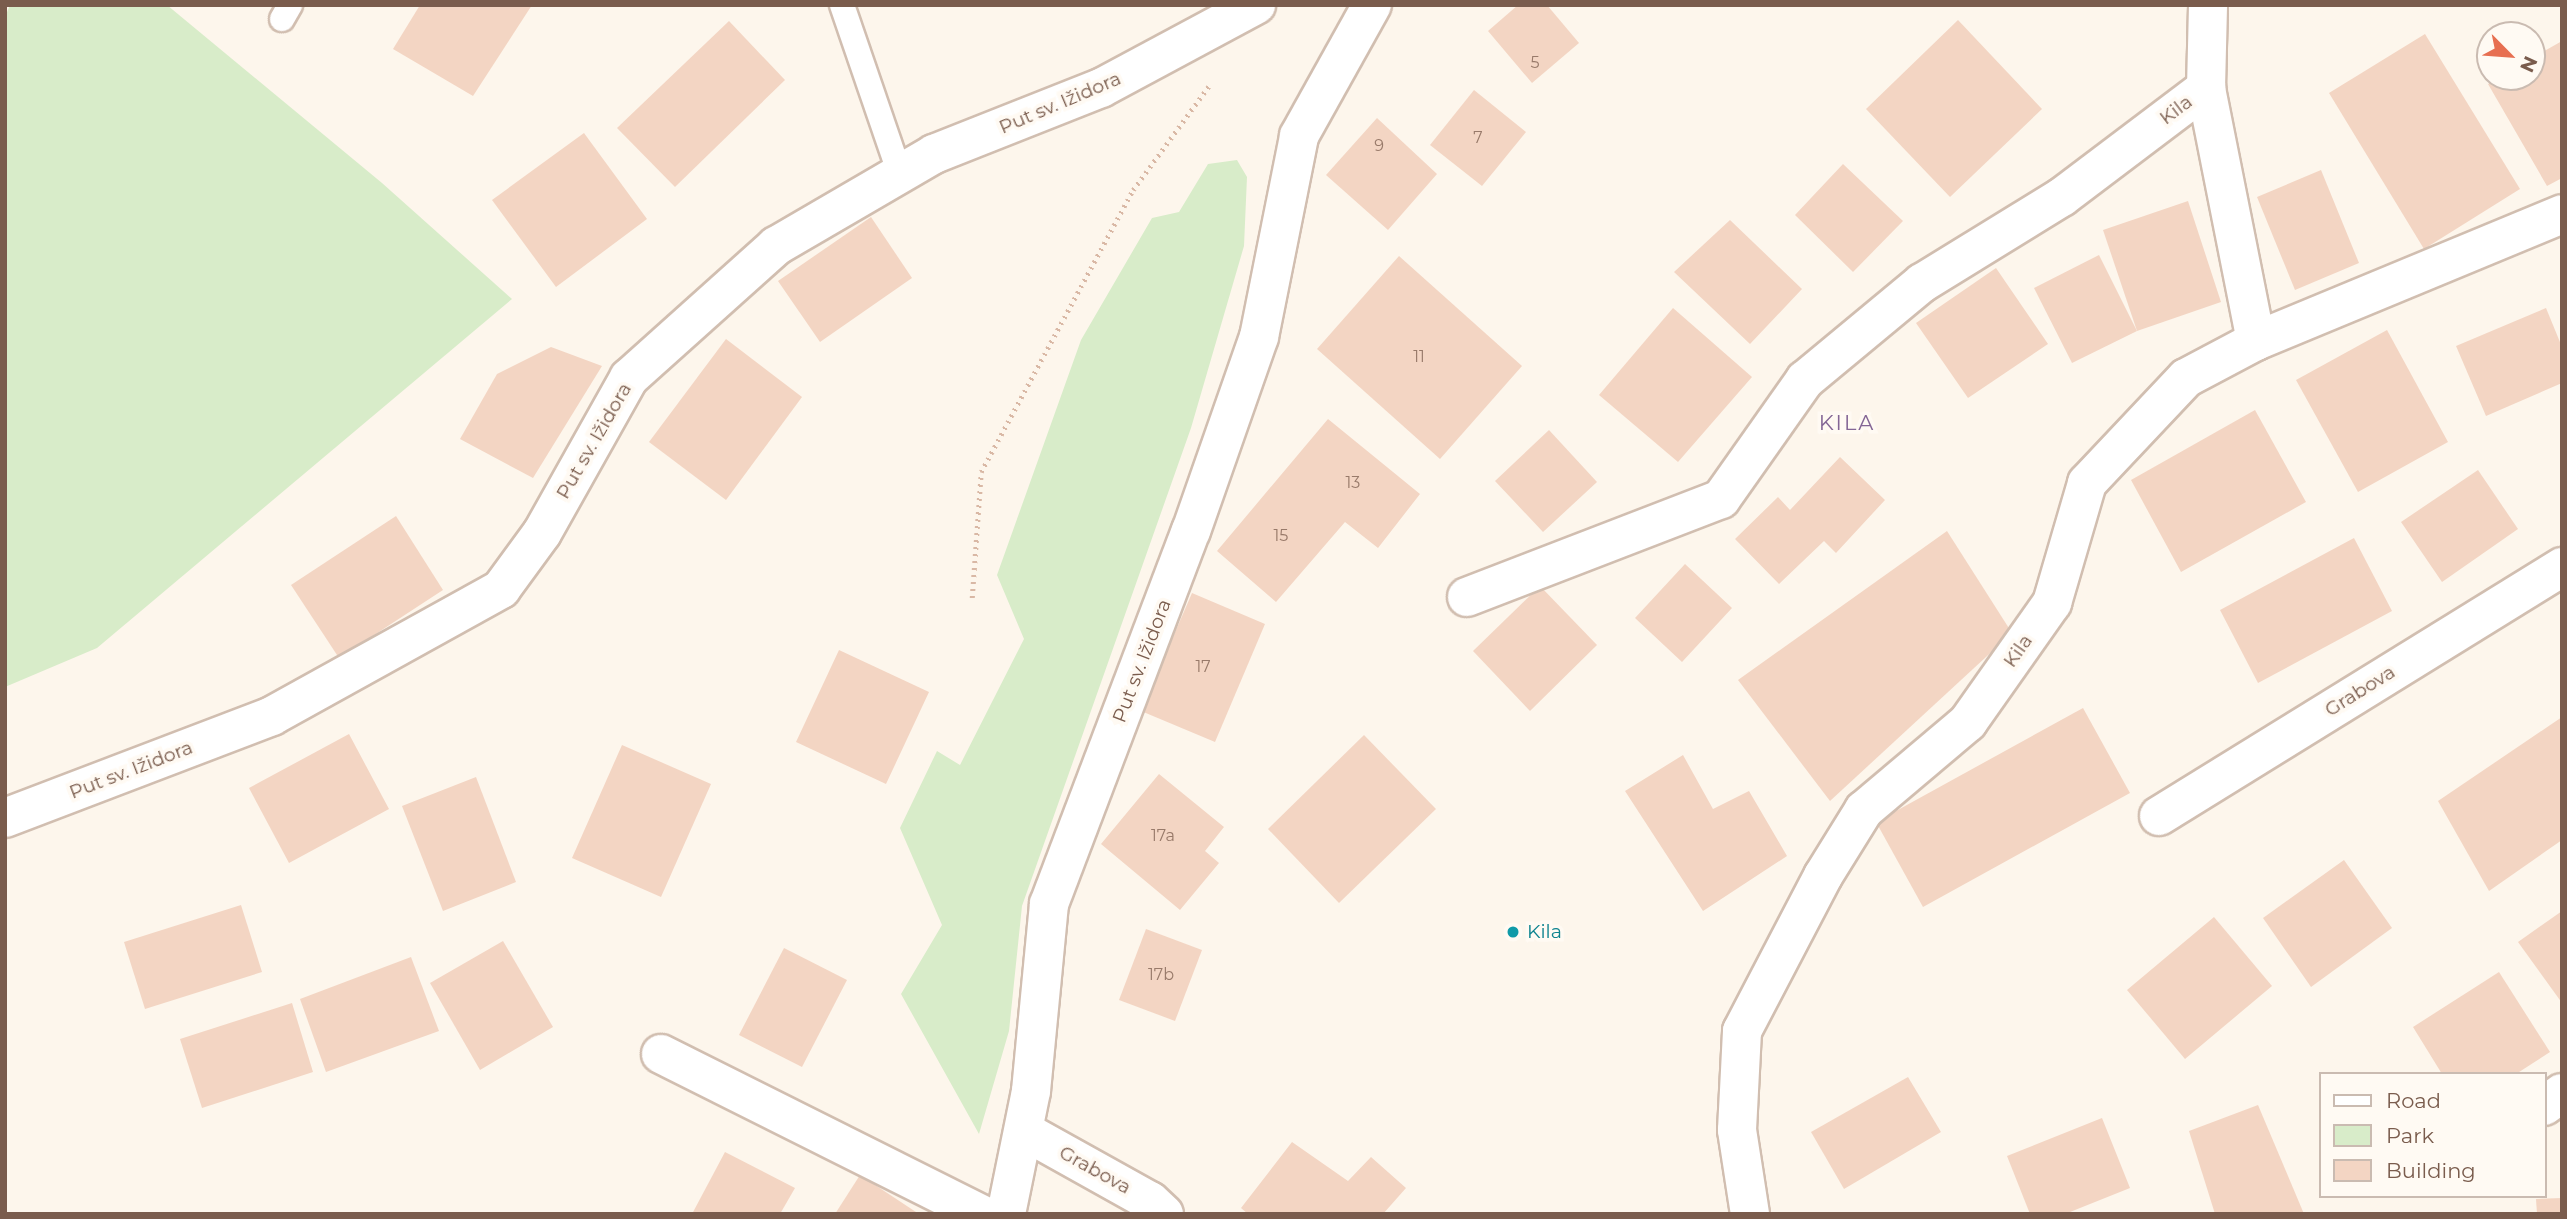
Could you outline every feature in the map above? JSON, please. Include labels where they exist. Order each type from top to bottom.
[{"type":"street","name":"Put sv. Ižidora","points":[[5,818],[272,716],[501,589],[542,533],[629,379],[776,246],[934,154],[1101,88],[1256,5]]},
{"type":"street","name":"Put sv. Ižidora","points":[[1006,1214],[1024,1131],[1049,904],[1191,531],[1259,337],[1298,136],[1371,5]]},
{"type":"street","name":"Kila","points":[[2208,5],[2206,88],[2256,341]]},
{"type":"street","name":"Kila","points":[[1467,597],[1721,499],[1805,380],[1922,284],[2062,197],[2206,88]]},
{"type":"street","name":"Kila","points":[[1750,1214],[1737,1130],[1742,1031],[1824,876],[1864,810],[1968,722],[2052,603],[2087,483],[2186,378],[2256,341],[2562,214]]},
{"type":"street","name":"Grabova","points":[[2158,816],[2562,567]]},
{"type":"street","points":[[662,1054],[981,1214]]},
{"type":"street","points":[[2546,1105],[2562,1093]]},
{"type":"street","name":"Grabova","points":[[1024,1131],[1150,1201],[1164,1214]]},
{"type":"lane","points":[[842,5],[900,174]]},
{"type":"path","points":[[972,598],[981,472],[1133,190],[1220,71]]},
{"type":"green space","points":[[10,5],[167,5],[382,183],[512,299],[97,648],[5,687],[5,17]]},
{"type":"green space","points":[[1237,160],[1247,177],[1244,246],[1191,428],[1022,906],[1009,1031],[979,1134],[901,994],[942,925],[900,828],[937,751],[960,765],[1024,639],[997,575],[1081,340],[1152,218],[1179,212],[1208,164]]},
{"type":"building","points":[[420,5],[532,5],[473,96],[393,49]]},
{"type":"building","points":[[1518,5],[1547,5],[1579,43],[1532,83],[1488,31]]},
{"type":"building","points":[[1958,20],[2042,109],[1950,197],[1866,109]]},
{"type":"building","points":[[729,21],[785,80],[675,187],[617,128]]},
{"type":"building","points":[[2425,34],[2520,189],[2424,249],[2329,93]]},
{"type":"building","points":[[2562,41],[2562,178],[2547,186],[2492,91],[2546,91],[2546,50]]},
{"type":"building","points":[[1474,90],[1526,132],[1482,186],[1430,145]]},
{"type":"building","points":[[1377,118],[1437,174],[1388,230],[1326,175]]},
{"type":"building","points":[[584,133],[647,219],[556,287],[492,200]]},
{"type":"building","points":[[1843,164],[1903,221],[1853,272],[1795,215]]},
{"type":"building","points":[[2321,170],[2359,263],[2295,290],[2257,197]]},
{"type":"building","points":[[2188,201],[2221,302],[2137,331],[2103,230]]},
{"type":"building","points":[[871,217],[912,278],[820,342],[778,281]]},
{"type":"building","points":[[1730,220],[1802,289],[1750,344],[1674,272]]},
{"type":"building","points":[[2099,255],[2137,331],[2072,363],[2034,288]]},
{"type":"building","points":[[1399,256],[1522,366],[1440,459],[1317,349]]},
{"type":"building","points":[[1996,268],[2048,344],[1968,398],[1916,323]]},
{"type":"building","points":[[1673,308],[1752,377],[1678,462],[1599,395]]},
{"type":"building","points":[[2546,308],[2562,347],[2562,383],[2486,416],[2456,346]]},
{"type":"building","points":[[2387,330],[2448,442],[2358,492],[2296,380]]},
{"type":"building","points":[[726,339],[802,397],[726,500],[649,442]]},
{"type":"building","points":[[551,347],[602,366],[533,478],[460,439],[497,374]]},
{"type":"building","points":[[2255,410],[2306,502],[2181,572],[2131,480]]},
{"type":"building","points":[[1328,419],[1420,494],[1378,548],[1345,522],[1276,602],[1217,551]]},
{"type":"building","points":[[1549,430],[1597,482],[1543,532],[1495,481]]},
{"type":"building","points":[[1840,457],[1885,500],[1836,553],[1824,541],[1779,584],[1735,539],[1778,497],[1790,510]]},
{"type":"building","points":[[2478,470],[2518,529],[2442,582],[2401,522]]},
{"type":"building","points":[[396,516],[443,590],[339,658],[291,585]]},
{"type":"building","points":[[1947,531],[2012,633],[1830,801],[1738,680]]},
{"type":"building","points":[[2354,538],[2392,611],[2258,683],[2220,610]]},
{"type":"building","points":[[1685,564],[1732,608],[1682,662],[1635,618]]},
{"type":"building","points":[[1540,586],[1597,645],[1530,711],[1473,651]]},
{"type":"building","points":[[1192,593],[1265,624],[1215,742],[1141,711]]},
{"type":"building","points":[[839,650],[929,692],[886,784],[796,742]]},
{"type":"building","points":[[2083,708],[2130,793],[1923,907],[1876,822]]},
{"type":"building","points":[[2562,717],[2562,840],[2489,891],[2438,801]]},
{"type":"building","points":[[349,734],[389,809],[289,863],[249,788]]},
{"type":"building","points":[[1364,735],[1436,809],[1339,903],[1268,829]]},
{"type":"building","points":[[622,745],[711,784],[661,897],[572,858]]},
{"type":"building","points":[[1683,755],[1713,809],[1749,791],[1787,856],[1703,911],[1625,791]]},
{"type":"building","points":[[1159,774],[1224,827],[1205,851],[1219,863],[1180,910],[1101,844]]},
{"type":"building","points":[[476,777],[516,882],[443,911],[402,806]]},
{"type":"building","points":[[2344,860],[2392,928],[2311,987],[2263,918]]},
{"type":"building","points":[[241,905],[262,972],[145,1009],[124,942]]},
{"type":"building","points":[[2562,911],[2562,1003],[2518,942]]},
{"type":"building","points":[[2214,917],[2272,986],[2185,1059],[2127,990]]},
{"type":"building","points":[[1146,929],[1202,950],[1175,1021],[1119,1000]]},
{"type":"building","points":[[503,941],[553,1027],[480,1070],[430,983]]},
{"type":"building","points":[[784,948],[847,980],[802,1067],[739,1035]]},
{"type":"building","points":[[411,957],[439,1031],[326,1072],[300,999]]},
{"type":"building","points":[[2499,972],[2550,1052],[2519,1072],[2441,1072],[2413,1027]]},
{"type":"building","points":[[292,1003],[313,1072],[202,1108],[180,1039]]},
{"type":"building","points":[[1908,1077],[1941,1132],[1844,1189],[1811,1132]]},
{"type":"building","points":[[2258,1105],[2304,1214],[2215,1214],[2189,1131]]},
{"type":"building","points":[[2102,1118],[2130,1188],[2065,1214],[2030,1214],[2007,1156]]},
{"type":"building","points":[[1292,1142],[1348,1181],[1371,1157],[1406,1188],[1383,1214],[1248,1214],[1241,1208]]},
{"type":"building","points":[[725,1152],[795,1188],[780,1214],[692,1214]]},
{"type":"building","points":[[860,1175],[919,1214],[835,1214]]},
{"type":"building","points":[[2562,1198],[2562,1214],[2537,1214],[2536,1199]]},
{"type":"place","name":"Kila","points":[[1513,932]]},
{"type":"district","name":"KILA","points":[[1847,423]]}]
